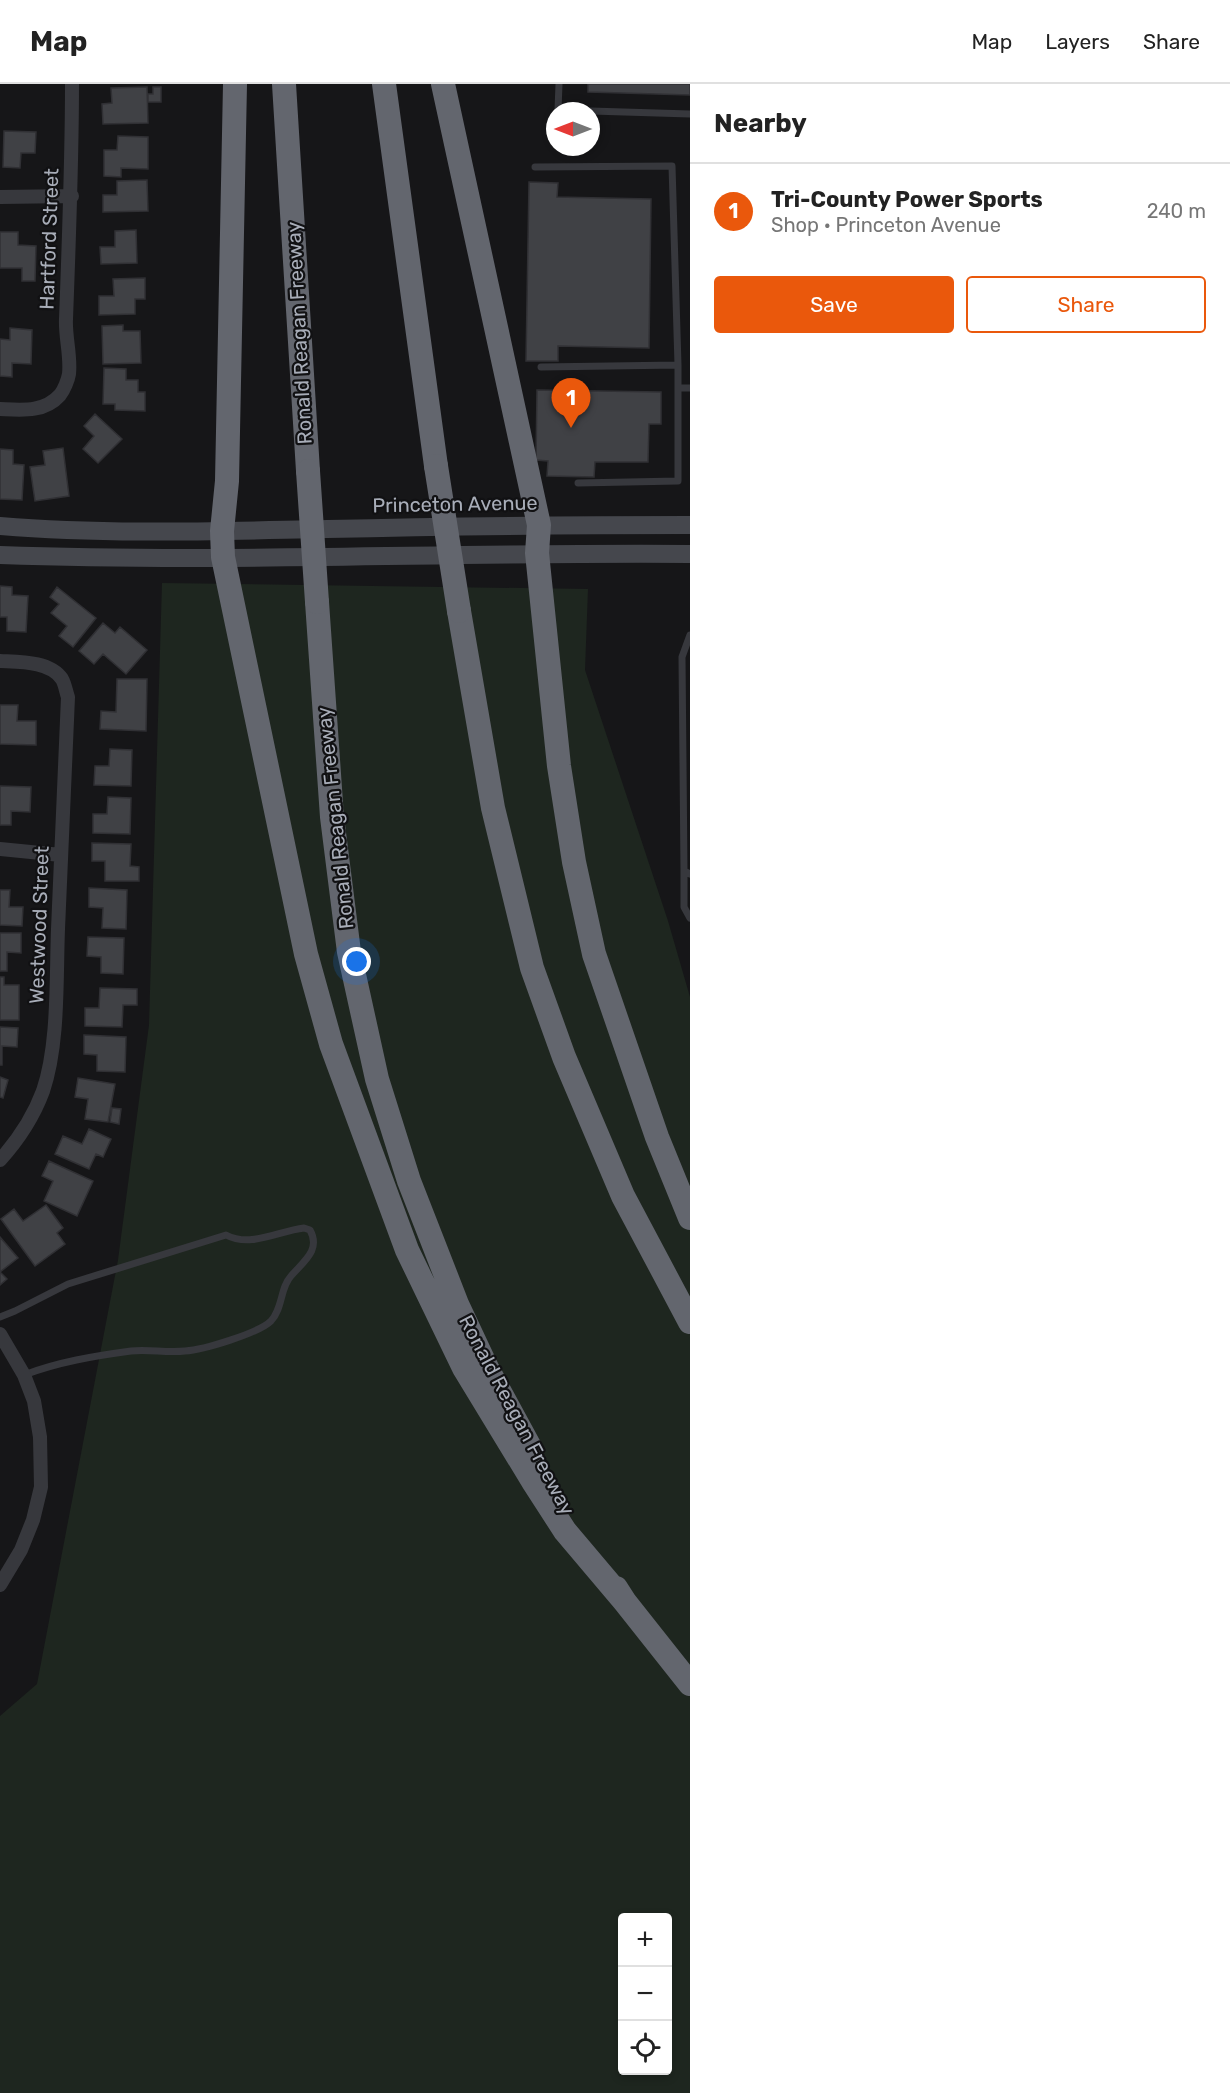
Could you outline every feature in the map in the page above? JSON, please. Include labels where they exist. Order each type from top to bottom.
[{"type":"highway","points":[[236,84],[227,481],[222,531],[223,557],[306,954],[331,1044],[407,1250],[464,1368],[566,1531],[625,1602]]},
{"type":"highway","name":"Ronald Reagan Freeway","points":[[284,84],[332,817],[348,941],[381,1090],[409,1181],[457,1304],[488,1370],[544,1472],[625,1602],[690,1684]]},
{"type":"highway","points":[[384,84],[436,466],[459,611],[493,808],[532,968],[564,1057],[623,1196],[690,1322]]},
{"type":"highway","points":[[443,84],[539,525],[537,553],[559,766],[574,862],[594,954],[653,1126],[690,1218]]},
{"type":"street","name":"Hartford Street","points":[[0,408],[24,411],[45,407],[60,394],[69,376],[66,323],[72,196],[72,84]]},
{"type":"street","points":[[0,197],[72,196]]},
{"type":"street","name":"Princeton Avenue","points":[[0,526],[35,529],[222,531],[539,525],[690,525]]},
{"type":"street","points":[[0,555],[223,557],[537,553],[690,554]]},
{"type":"street","name":"Westwood Street","points":[[0,661],[31,663],[49,669],[62,679],[68,698],[56,1004],[51,1055],[44,1089],[33,1117],[0,1160]]},
{"type":"street","points":[[0,849],[61,855]]},
{"type":"street","points":[[0,1334],[24,1375],[34,1401],[40,1437],[41,1487],[33,1520],[21,1550],[0,1585]]},
{"type":"lane","points":[[559,84],[558,110],[690,114]]},
{"type":"lane","points":[[535,167],[672,166],[678,366],[678,481],[578,483]]},
{"type":"lane","points":[[541,367],[678,366]]},
{"type":"lane","points":[[678,388],[690,388]]},
{"type":"lane","points":[[690,635],[682,657],[687,872],[684,908],[690,918]]},
{"type":"lane","points":[[0,1317],[68,1284],[226,1235],[246,1241],[304,1228],[310,1230],[315,1239],[315,1246],[311,1253],[286,1281],[279,1310],[274,1317],[269,1323],[242,1336],[187,1351],[133,1351],[50,1365],[24,1375]]},
{"type":"shaded area","points":[[162,583],[588,589],[585,670],[668,921],[690,997],[690,2093],[0,2093],[0,1716],[37,1684],[118,1260],[149,1025]]},
{"type":"building","points":[[588,84],[690,84],[690,95],[588,92]]},
{"type":"building","points":[[147,87],[148,123],[103,124],[102,104],[112,103],[111,88]]},
{"type":"building","points":[[153,87],[161,87],[161,102],[148,102],[148,94],[153,94]]},
{"type":"building","points":[[4,131],[36,132],[35,153],[21,153],[20,168],[3,167]]},
{"type":"building","points":[[118,136],[148,137],[148,169],[121,168],[121,177],[104,176],[104,150],[117,150]]},
{"type":"building","points":[[147,180],[148,211],[103,212],[103,195],[117,195],[117,181]]},
{"type":"building","points":[[529,182],[558,183],[557,197],[651,199],[649,348],[558,346],[558,361],[526,361]]},
{"type":"building","points":[[136,230],[137,263],[101,264],[100,247],[115,247],[115,231]]},
{"type":"building","points":[[0,232],[18,232],[18,245],[36,246],[35,281],[22,281],[22,268],[0,268]]},
{"type":"building","points":[[145,278],[145,299],[135,299],[135,314],[99,315],[99,296],[114,296],[113,279]]},
{"type":"building","points":[[123,325],[123,331],[140,331],[141,363],[103,364],[102,326]]},
{"type":"building","points":[[10,328],[32,330],[31,364],[12,363],[12,377],[0,376],[0,339],[10,340]]},
{"type":"building","points":[[104,368],[126,369],[126,380],[138,380],[138,392],[145,392],[145,411],[115,410],[115,404],[103,404]]},
{"type":"building","points":[[537,390],[661,392],[661,424],[649,424],[648,462],[595,462],[594,477],[547,476],[548,461],[536,460]]},
{"type":"building","points":[[95,414],[122,439],[98,463],[83,449],[94,436],[84,426]]},
{"type":"building","points":[[63,448],[69,496],[35,501],[30,467],[45,465],[43,451]]},
{"type":"building","points":[[0,449],[13,450],[13,464],[24,465],[22,500],[0,499]]},
{"type":"building","points":[[0,586],[12,587],[12,595],[28,596],[26,632],[7,631],[7,617],[0,617]]},
{"type":"building","points":[[57,587],[96,618],[73,647],[59,636],[67,626],[51,613],[59,604],[50,597]]},
{"type":"building","points":[[103,623],[115,633],[120,627],[147,650],[126,674],[103,654],[94,664],[79,651]]},
{"type":"building","points":[[117,679],[147,679],[146,731],[100,729],[101,711],[116,712]]},
{"type":"building","points":[[0,705],[18,705],[17,721],[36,721],[36,745],[0,744]]},
{"type":"building","points":[[110,749],[132,750],[131,786],[94,785],[95,766],[109,766]]},
{"type":"building","points":[[0,786],[31,787],[30,812],[11,811],[11,825],[0,825]]},
{"type":"building","points":[[108,797],[131,798],[130,834],[93,833],[93,814],[107,814]]},
{"type":"building","points":[[92,843],[131,844],[130,866],[139,867],[139,881],[105,881],[105,861],[92,861]]},
{"type":"building","points":[[89,888],[127,890],[126,929],[102,928],[103,908],[89,907]]},
{"type":"building","points":[[0,890],[10,890],[9,907],[23,907],[22,926],[0,925]]},
{"type":"building","points":[[0,933],[21,933],[21,953],[7,952],[7,971],[0,971]]},
{"type":"building","points":[[88,937],[124,938],[123,974],[101,973],[101,957],[87,956]]},
{"type":"building","points":[[0,977],[4,977],[4,985],[19,985],[19,1020],[0,1020]]},
{"type":"building","points":[[100,988],[137,989],[137,1005],[123,1005],[122,1027],[85,1026],[85,1008],[99,1008]]},
{"type":"building","points":[[0,1027],[18,1028],[17,1047],[2,1046],[2,1065],[0,1065]]},
{"type":"building","points":[[84,1035],[126,1037],[125,1072],[97,1071],[97,1055],[84,1054]]},
{"type":"building","points":[[0,1077],[8,1080],[3,1098],[0,1097]]},
{"type":"building","points":[[78,1078],[115,1084],[108,1122],[85,1119],[88,1099],[75,1097]]},
{"type":"building","points":[[112,1108],[121,1109],[119,1124],[110,1122]]},
{"type":"building","points":[[89,1129],[111,1139],[103,1157],[96,1154],[89,1169],[55,1154],[63,1136],[82,1144]]},
{"type":"building","points":[[49,1161],[93,1181],[77,1216],[44,1201],[53,1181],[42,1176]]},
{"type":"building","points":[[46,1205],[63,1228],[57,1233],[65,1244],[35,1266],[1,1219],[14,1209],[23,1221]]},
{"type":"building","points":[[0,1237],[18,1258],[0,1272]]},
{"type":"building","points":[[0,1272],[7,1279],[0,1285]]},
{"type":"place","name":"Tri-County Power Sports","points":[[571,428]]}]
